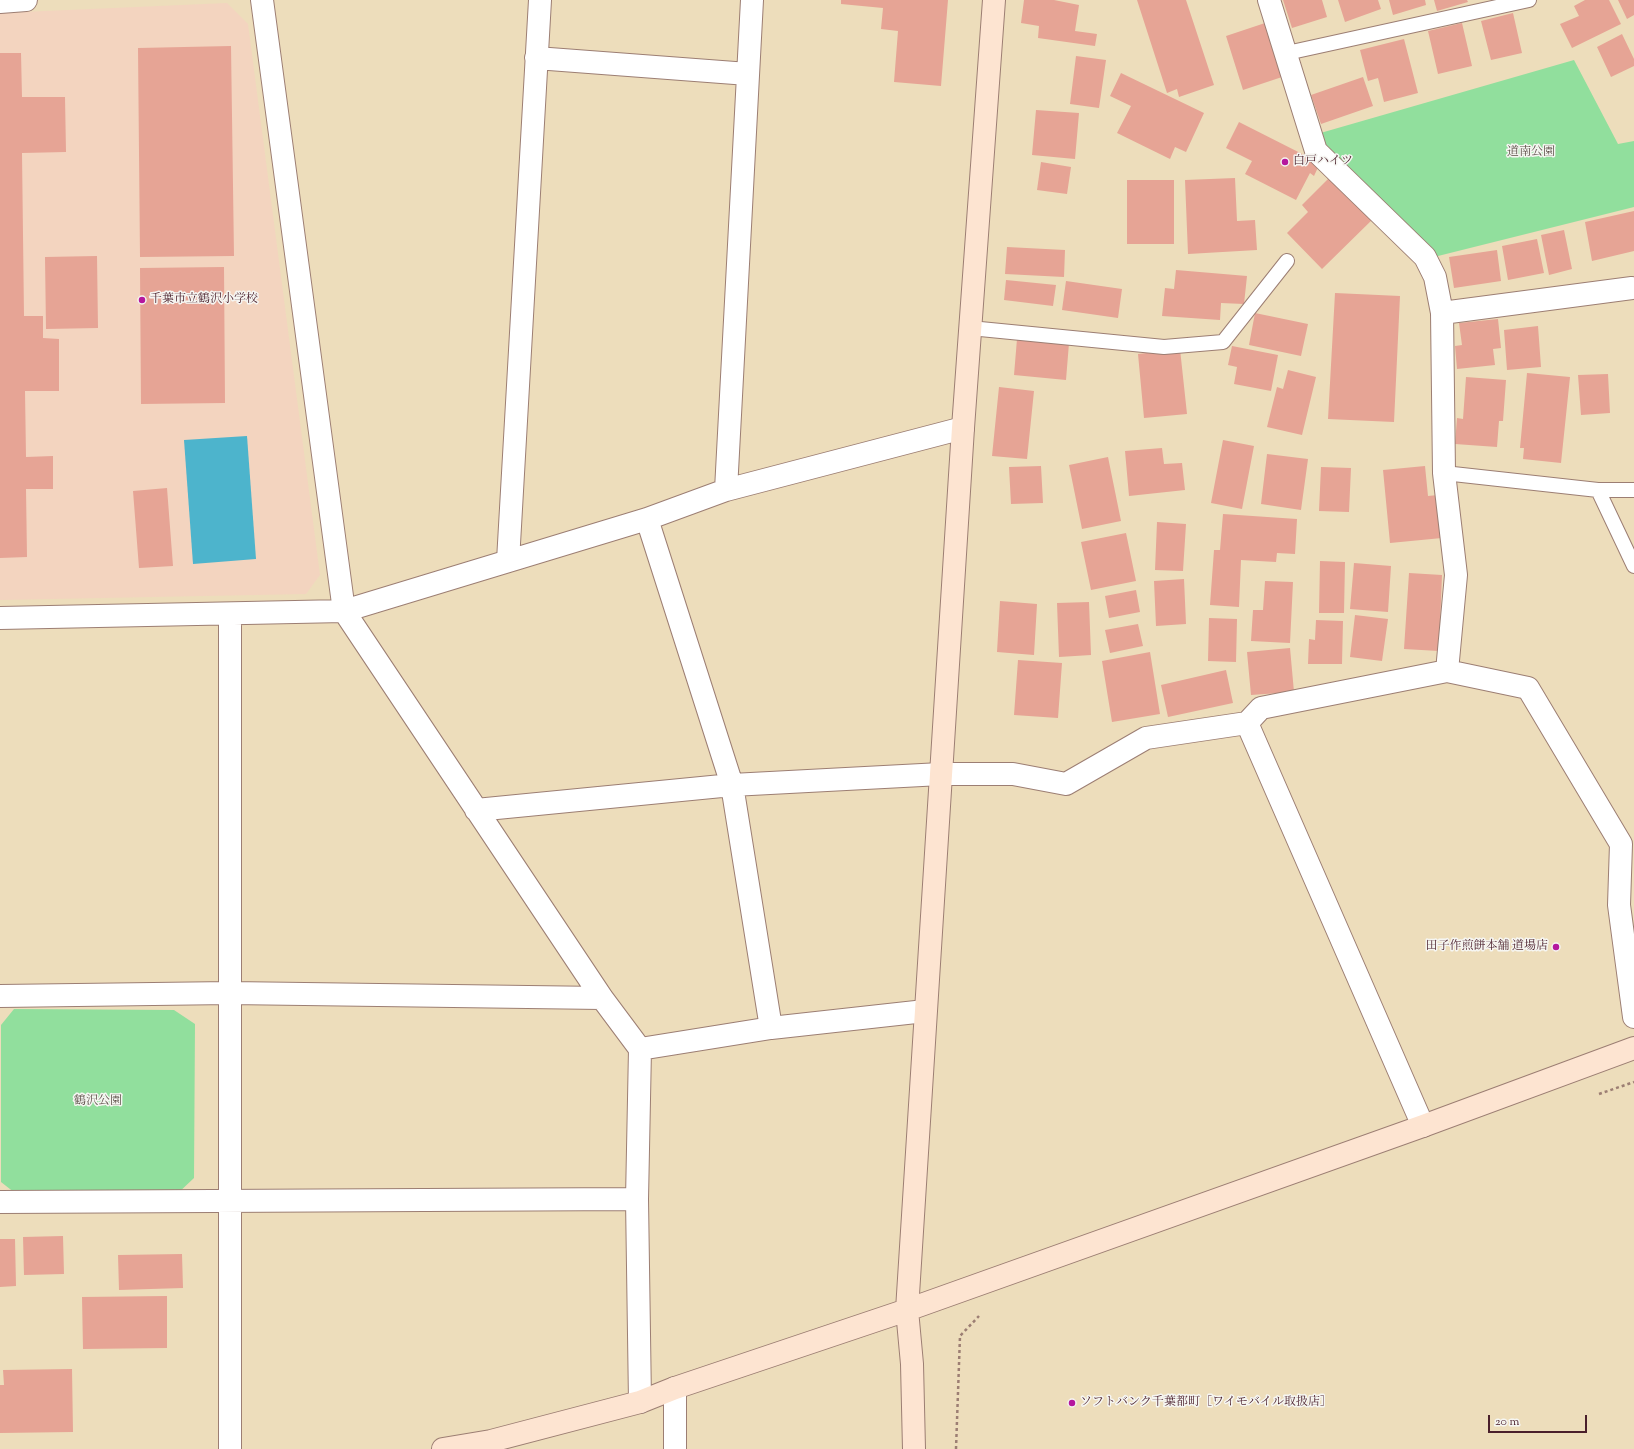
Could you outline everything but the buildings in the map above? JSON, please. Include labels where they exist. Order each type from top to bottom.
[{"type":"street","points":[[0,2],[26,0]]},
{"type":"street","points":[[262,0],[344,611],[602,998],[640,1049],[638,1199],[640,1402]]},
{"type":"street","points":[[508,561],[540,0]]},
{"type":"street","points":[[726,490],[752,0]]},
{"type":"street","points":[[914,1449],[912,1364],[907,1310],[963,428],[994,0]]},
{"type":"street","points":[[1269,0],[1316,151],[1425,257],[1435,277],[1442,313],[1444,473],[1456,575],[1447,671]]},
{"type":"street","points":[[536,58],[748,74]]},
{"type":"street","points":[[1442,313],[1632,288]]},
{"type":"street","points":[[0,618],[344,611],[647,520],[726,490],[963,428]]},
{"type":"street","points":[[647,520],[732,785],[771,1028]]},
{"type":"street","points":[[230,614],[230,1449]]},
{"type":"street","points":[[476,810],[732,785],[941,774],[1013,774],[1066,784],[1146,738],[1247,723],[1261,708],[1447,671],[1528,688],[1620,844],[1619,905],[1634,1017]]},
{"type":"street","points":[[1247,723],[1423,1126]]},
{"type":"street","points":[[0,996],[230,993],[602,998]]},
{"type":"street","points":[[640,1049],[771,1028],[925,1011]]},
{"type":"street","points":[[443,1449],[491,1442],[640,1402],[675,1388],[907,1310],[1423,1126],[1634,1048]]},
{"type":"street","points":[[0,1202],[638,1199]]},
{"type":"street","points":[[675,1388],[675,1449]]},
{"type":"lane","points":[[1286,53],[1529,0]]},
{"type":"lane","points":[[970,328],[1164,347],[1223,342],[1287,261]]},
{"type":"lane","points":[[1444,473],[1598,490],[1634,490]]},
{"type":"lane","points":[[1598,490],[1634,566]]},
{"type":"path","points":[[1597,1095],[1634,1082]]},
{"type":"path","points":[[956,1449],[960,1336],[982,1312]]},
{"type":"shaded area","name":"千葉市立鶴沢小学校","points":[[227,3],[248,24],[320,575],[306,594],[0,600],[0,13]]},
{"type":"green space","name":"道南公園","points":[[1574,60],[1618,144],[1634,141],[1634,207],[1434,257],[1324,151],[1317,134]]},
{"type":"green space","name":"鶴沢公園","points":[[14,1009],[174,1010],[195,1024],[194,1178],[176,1195],[15,1193],[1,1182],[1,1025]]},
{"type":"water","points":[[247,436],[256,559],[193,564],[184,440]]},
{"type":"place","name":"白戸ハイツ","points":[[1285,162]]},
{"type":"place","name":"千葉市立鶴沢小学校","points":[[142,300]]},
{"type":"place","name":"田子作煎餅本舗 道場店","points":[[1556,947]]},
{"type":"place","name":"ソフトバンク千葉都町［ワイモバイル取扱店］","points":[[1072,1403]]}]
